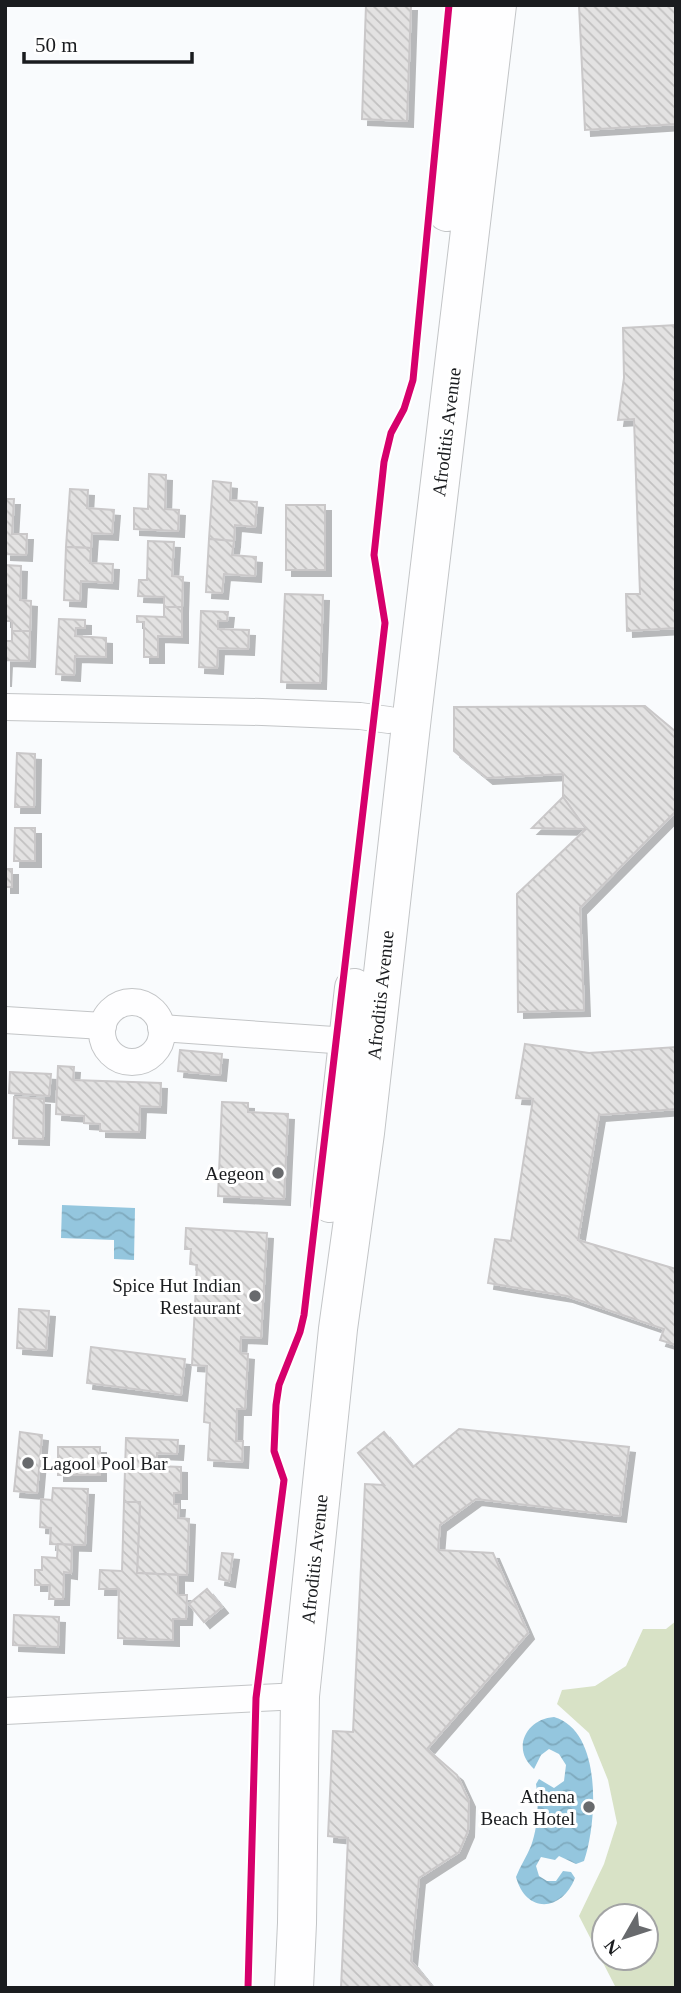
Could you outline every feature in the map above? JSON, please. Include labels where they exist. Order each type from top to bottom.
[{"type":"main road","name":"Afroditis Avenue","points":[[294,1988],[297,1923],[280,1623],[317,1329],[348,1041],[389,720],[468,5]]},
{"type":"main road","name":"Afroditis Avenue","points":[[268,1988],[286,1696],[365,1133],[497,5]]},
{"type":"street","points":[[5,708],[262,712],[360,716],[389,720]]},
{"type":"street","points":[[128,1002],[146,1005],[158,1017],[162,1028],[160,1043],[155,1051],[131,1062],[115,1056],[108,1049],[102,1033],[103,1026],[113,1009],[128,1002]]},
{"type":"street","points":[[5,1020],[103,1026]]},
{"type":"street","points":[[162,1028],[348,1041]]},
{"type":"street","points":[[5,1711],[286,1696]]},
{"type":"green space","points":[[676,1621],[676,1988],[616,1988],[608,1972],[660,1972],[660,1902],[590,1902],[590,1937],[579,1916],[604,1864],[617,1823],[608,1780],[589,1733],[557,1704],[562,1690],[595,1686],[626,1666],[643,1629],[666,1629]]},
{"type":"water","points":[[62,1205],[135,1208],[134,1260],[114,1259],[114,1240],[61,1238]]},
{"type":"water","points":[[554,1717],[570,1726],[581,1740],[588,1759],[592,1780],[592,1824],[584,1861],[576,1864],[559,1856],[555,1860],[541,1857],[536,1866],[539,1876],[547,1881],[556,1881],[563,1871],[571,1872],[575,1878],[562,1897],[544,1904],[528,1898],[516,1877],[535,1831],[538,1807],[536,1784],[539,1779],[554,1788],[564,1781],[566,1765],[559,1754],[549,1749],[541,1755],[534,1769],[523,1753],[523,1744],[529,1729],[544,1719]]},
{"type":"building","points":[[366,5],[411,5],[407,121],[362,119]]},
{"type":"building","points":[[579,5],[676,5],[676,124],[585,130]]},
{"type":"building","points":[[676,325],[676,628],[627,631],[626,594],[640,594],[634,419],[618,420],[624,378],[623,328]]},
{"type":"building","points":[[149,474],[166,475],[165,509],[179,510],[178,531],[134,529],[134,508],[148,509]]},
{"type":"building","points":[[213,481],[231,483],[230,500],[257,502],[255,527],[235,525],[234,541],[209,539]]},
{"type":"building","points":[[70,489],[88,490],[87,508],[114,510],[112,534],[92,533],[91,548],[66,547]]},
{"type":"building","points":[[5,499],[14,499],[12,534],[27,534],[26,555],[5,554]]},
{"type":"building","points":[[286,505],[325,505],[325,570],[286,570]]},
{"type":"building","points":[[209,539],[234,541],[232,555],[256,557],[255,576],[224,574],[222,593],[206,592]]},
{"type":"building","points":[[148,541],[174,542],[172,576],[183,577],[182,607],[164,607],[164,597],[138,596],[139,580],[147,580]]},
{"type":"building","points":[[66,547],[91,548],[90,563],[113,564],[112,583],[81,581],[80,601],[64,600]]},
{"type":"building","points":[[5,565],[21,566],[20,600],[31,601],[30,631],[12,631],[12,621],[5,621]]},
{"type":"building","points":[[285,594],[323,595],[320,683],[281,682]]},
{"type":"building","points":[[164,607],[182,607],[182,637],[158,636],[158,657],[144,657],[144,622],[137,622],[137,616],[164,617]]},
{"type":"building","points":[[201,611],[228,612],[227,621],[218,621],[218,629],[249,630],[248,649],[218,648],[217,668],[199,667]]},
{"type":"building","points":[[59,619],[85,620],[85,628],[76,628],[75,636],[106,638],[106,657],[75,656],[74,675],[56,674]]},
{"type":"building","points":[[12,631],[30,631],[29,661],[6,660],[5,681],[5,641],[12,641]]},
{"type":"building","points":[[645,706],[676,732],[676,811],[580,908],[584,1010],[518,1012],[517,894],[586,829],[563,797],[563,774],[487,778],[454,751],[454,707]]},
{"type":"building","points":[[17,753],[35,754],[34,807],[15,807]]},
{"type":"building","points":[[563,797],[586,829],[532,828]]},
{"type":"building","points":[[15,828],[35,828],[35,861],[14,861]]},
{"type":"building","points":[[5,869],[12,869],[12,887],[5,887]]},
{"type":"building","points":[[525,1044],[589,1053],[676,1047],[676,1109],[599,1115],[578,1240],[676,1269],[676,1345],[660,1340],[664,1329],[567,1296],[488,1283],[495,1239],[511,1241],[533,1099],[516,1098]]},
{"type":"building","points":[[180,1050],[222,1054],[220,1075],[178,1071]]},
{"type":"building","points":[[58,1066],[74,1067],[73,1080],[161,1083],[160,1107],[140,1106],[139,1132],[100,1131],[100,1124],[84,1123],[84,1116],[56,1114]]},
{"type":"building","points":[[10,1072],[51,1074],[49,1096],[9,1093]]},
{"type":"building","points":[[14,1097],[44,1099],[43,1139],[13,1138]]},
{"type":"building","points":[[222,1102],[248,1103],[248,1112],[288,1114],[284,1199],[218,1196]]},
{"type":"building","points":[[186,1228],[267,1233],[261,1338],[241,1337],[240,1353],[248,1354],[245,1409],[237,1409],[236,1441],[243,1441],[242,1462],[208,1460],[210,1423],[204,1422],[207,1366],[192,1365],[197,1265],[190,1264],[191,1249],[185,1249]]},
{"type":"building","points":[[19,1309],[49,1311],[46,1350],[17,1348]]},
{"type":"building","points":[[91,1347],[185,1359],[181,1395],[87,1383]]},
{"type":"building","points":[[459,1429],[629,1447],[620,1516],[476,1499],[440,1525],[438,1550],[493,1553],[528,1633],[427,1749],[457,1775],[469,1801],[468,1831],[459,1852],[419,1878],[411,1961],[433,1988],[341,1988],[348,1838],[328,1836],[333,1731],[353,1732],[365,1484],[384,1485],[358,1453],[384,1432],[413,1467]]},
{"type":"building","name":"Lagool Pool Bar","points":[[20,1432],[42,1435],[37,1493],[14,1491]]},
{"type":"building","points":[[126,1438],[178,1440],[177,1454],[157,1453],[157,1466],[181,1467],[181,1493],[174,1493],[174,1504],[179,1504],[178,1518],[189,1519],[187,1575],[137,1573],[140,1502],[124,1502]]},
{"type":"building","points":[[58,1447],[100,1447],[100,1475],[58,1475]]},
{"type":"building","points":[[53,1488],[88,1489],[85,1545],[50,1544],[51,1528],[40,1527],[41,1499],[52,1500]]},
{"type":"building","points":[[124,1502],[140,1502],[137,1573],[178,1575],[178,1595],[187,1595],[186,1619],[173,1619],[173,1640],[118,1638],[119,1589],[99,1589],[100,1570],[122,1571]]},
{"type":"building","points":[[58,1544],[72,1545],[71,1573],[64,1572],[63,1599],[49,1599],[50,1585],[35,1585],[35,1570],[42,1570],[42,1557],[57,1558]]},
{"type":"building","points":[[222,1553],[233,1554],[229,1581],[219,1579]]},
{"type":"building","points":[[207,1589],[222,1607],[204,1622],[189,1604]]},
{"type":"building","points":[[14,1615],[59,1617],[58,1647],[13,1645]]},
{"type":"cycle path","points":[[248,1988],[256,1698],[284,1480],[274,1451],[276,1405],[279,1385],[304,1315],[385,623],[374,555],[384,462],[391,433],[404,409],[413,380],[449,5]]},
{"type":"place","name":"Aegeon","points":[[278,1173]]},
{"type":"place","name":"Spice Hut Indian Restaurant","points":[[255,1296]]},
{"type":"place","name":"Lagool Pool Bar","points":[[28,1463]]},
{"type":"place","name":"Athena Beach Hotel","points":[[589,1807]]}]
